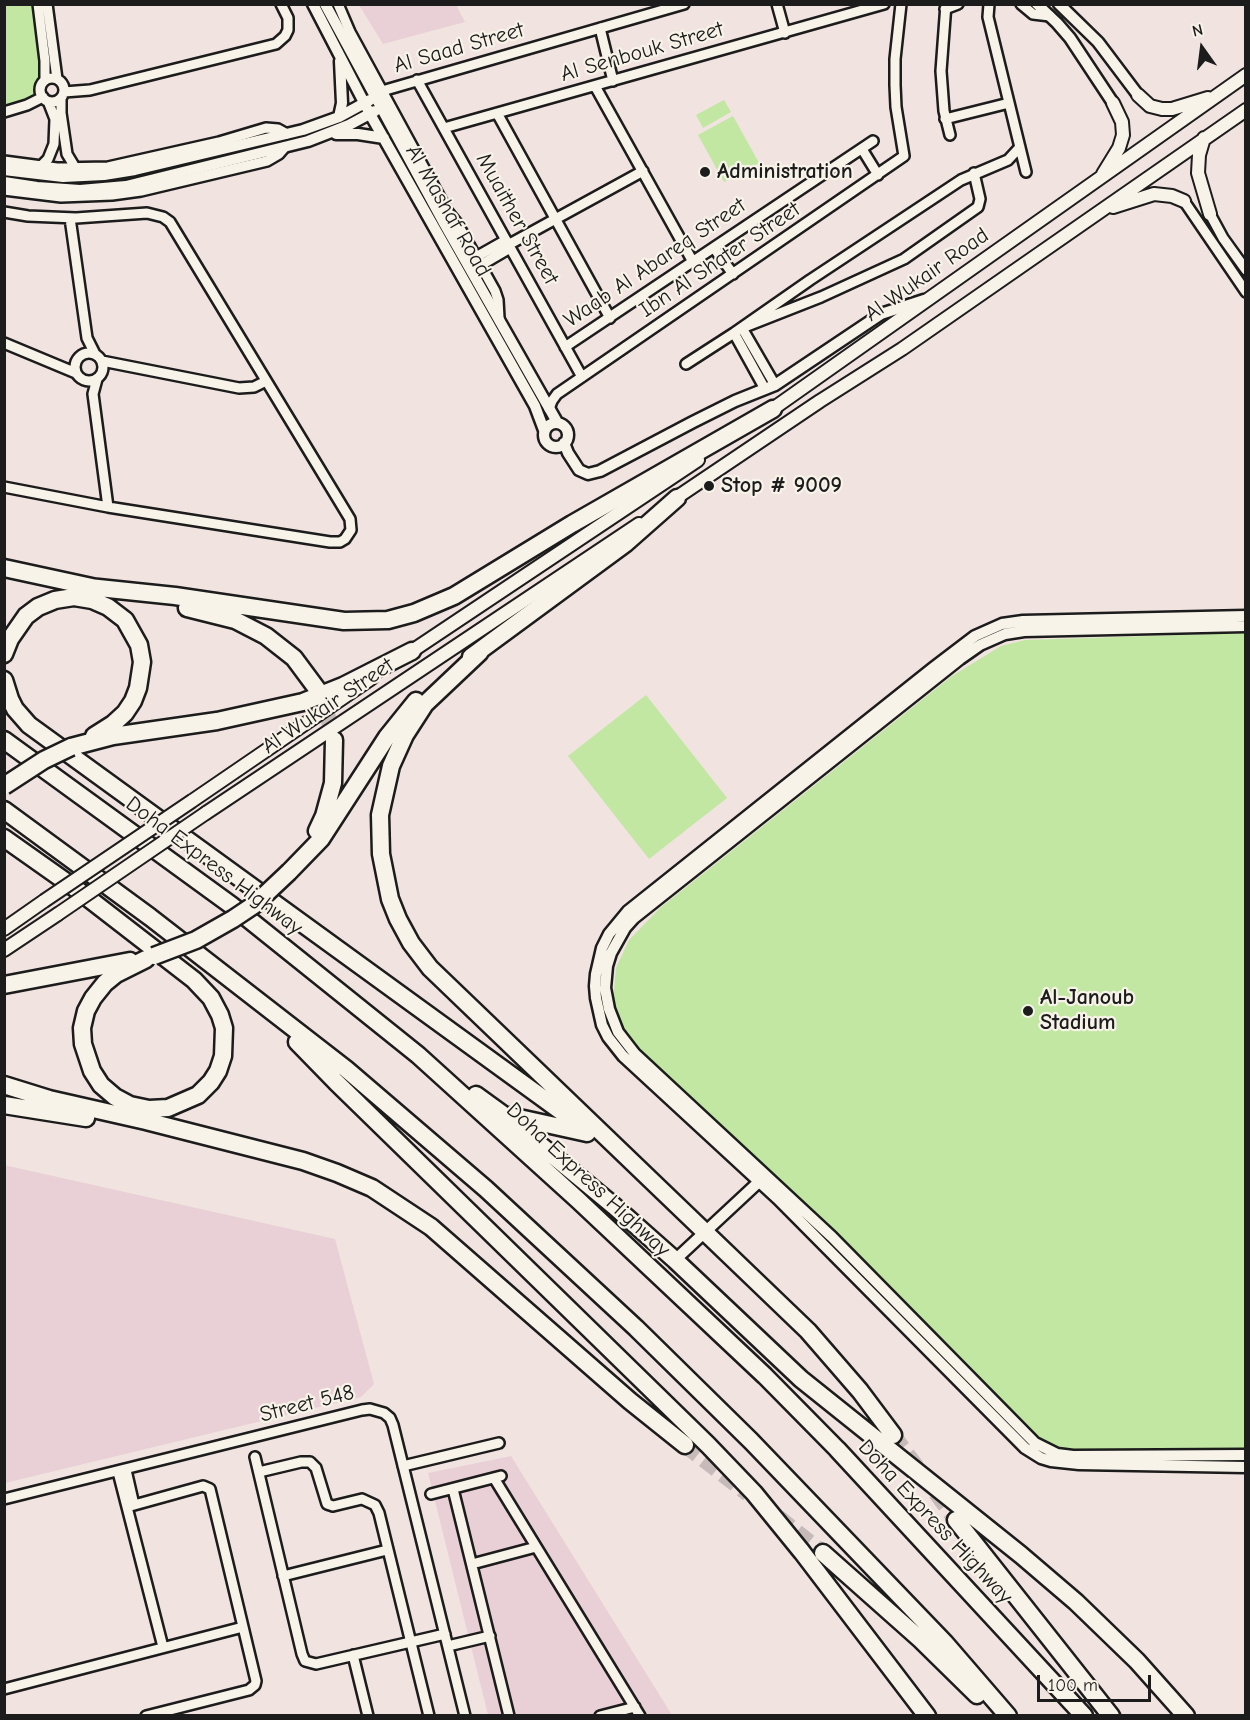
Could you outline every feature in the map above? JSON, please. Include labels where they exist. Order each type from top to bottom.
[{"type":"highway","points":[[90,586],[344,621],[377,621],[414,614],[454,596],[572,524],[773,409]]},
{"type":"highway","points":[[4,838],[88,898],[194,980],[211,998],[224,1028],[223,1056],[211,1082],[198,1095],[168,1108],[149,1109],[130,1105],[115,1097],[101,1085],[92,1071],[83,1044],[82,1028],[86,1011],[105,983],[116,974],[150,957],[196,940],[254,905],[321,839],[401,718],[439,681],[626,543],[677,498]]},
{"type":"highway","points":[[4,568],[211,614],[250,627],[273,640],[294,658],[317,689]]},
{"type":"highway","points":[[4,654],[10,639],[26,616],[38,607],[55,600],[74,597],[92,600],[108,607],[125,620],[139,645],[142,662],[138,688],[133,701],[125,713],[113,724],[44,760],[4,786]]},
{"type":"highway","points":[[75,745],[113,736],[266,712],[303,702],[343,686],[412,651]]},
{"type":"highway","points":[[480,652],[425,704],[396,752],[386,783],[380,814],[381,854],[390,899],[411,943],[430,968],[808,1331],[860,1391],[893,1435]]},
{"type":"highway","points":[[4,680],[12,704],[29,725],[591,1134],[663,1191]]},
{"type":"highway","name":"Doha Express Highway","points":[[4,740],[231,905],[418,1055],[578,1200],[765,1376],[837,1449],[1084,1716]]},
{"type":"highway","points":[[294,867],[320,825],[330,799],[335,767],[334,740]]},
{"type":"highway","points":[[4,810],[106,883],[346,1069],[533,1231],[636,1328],[814,1505],[945,1643],[1008,1716]]},
{"type":"highway","points":[[4,985],[150,957]]},
{"type":"highway","points":[[260,1003],[336,1082],[708,1445],[754,1493],[927,1716]]},
{"type":"highway","points":[[418,1055],[505,1116],[614,1206],[801,1379],[1021,1555],[1076,1602],[1137,1661],[1186,1716]]},
{"type":"highway","points":[[4,1085],[49,1099],[303,1161],[372,1188],[400,1205],[458,1249],[630,1401],[685,1445]]},
{"type":"highway","points":[[4,1105],[217,1140]]},
{"type":"highway","points":[[505,1116],[591,1134]]},
{"type":"highway","points":[[956,1520],[1111,1716]]},
{"type":"highway","points":[[823,1553],[921,1640],[999,1716]]},
{"type":"main road","name":"Al Wukair Road","points":[[412,651],[773,409],[1245,75]]},
{"type":"main road","points":[[1138,95],[1150,106],[1167,109],[1218,95]]},
{"type":"main road","points":[[1099,180],[1122,140],[1122,122],[1113,103]]},
{"type":"main road","name":"Al Wukair Road","points":[[677,498],[820,401],[902,349],[1245,110]]},
{"type":"main road","points":[[1204,138],[1199,155],[1198,173],[1210,214]]},
{"type":"main road","points":[[1100,211],[1154,194],[1166,194],[1184,201]]},
{"type":"main road","name":"Al Wukair Street","points":[[4,950],[677,498]]},
{"type":"main road","name":"Al Wukair Street","points":[[4,929],[412,651]]},
{"type":"street","points":[[38,4],[45,61],[45,80],[41,86],[55,119],[54,144],[50,157],[40,167]]},
{"type":"street","points":[[46,4],[57,79]]},
{"type":"street","points":[[4,112],[45,99],[55,101],[63,95],[276,44],[288,30],[288,18],[281,4]]},
{"type":"street","points":[[305,4],[319,7]]},
{"type":"street","name":"Al Mashaf Road","points":[[338,4],[379,94],[381,107],[557,422]]},
{"type":"street","name":"Al Saad Street","points":[[379,94],[417,80],[684,4]]},
{"type":"street","points":[[777,4],[785,33]]},
{"type":"street","name":"Al Senbouk Street","points":[[444,128],[884,4]]},
{"type":"street","name":"Ibn Al Shater Street","points":[[549,409],[557,394],[904,156],[895,85],[895,59],[901,4]]},
{"type":"street","points":[[950,135],[945,119],[941,71],[945,7],[958,4]]},
{"type":"street","points":[[981,4],[988,16],[1026,172]]},
{"type":"street","points":[[988,16],[989,4]]},
{"type":"street","points":[[1021,4],[1033,14],[1050,16]]},
{"type":"street","points":[[1037,4],[1070,38],[1113,103]]},
{"type":"street","points":[[1059,4],[1102,47],[1138,95]]},
{"type":"street","name":"Al Mashaf Road","points":[[319,7],[340,57],[367,108],[535,406],[544,430]]},
{"type":"street","name":"Al Mashaf Road","points":[[319,7],[379,94],[448,212],[458,223],[495,291],[499,321]]},
{"type":"street","points":[[600,28],[613,81]]},
{"type":"street","points":[[339,117],[342,103],[340,57]]},
{"type":"street","points":[[45,80],[57,79],[63,84],[61,113],[65,144],[69,158],[76,169]]},
{"type":"street","name":"Muaither Street","points":[[417,80],[582,377]]},
{"type":"street","points":[[595,86],[693,262]]},
{"type":"street","points":[[330,134],[367,108],[379,94]]},
{"type":"street","points":[[945,119],[1010,104]]},
{"type":"street","points":[[4,170],[47,176],[104,175],[135,170],[287,134],[367,108],[381,107]]},
{"type":"street","points":[[497,113],[610,318]]},
{"type":"street","points":[[4,161],[40,167],[76,169],[126,165],[266,128],[278,129],[287,134]]},
{"type":"street","points":[[4,182],[71,189],[126,186],[330,134],[358,134],[384,138]]},
{"type":"street","name":"Waab Al Abareq Street","points":[[565,346],[873,141]]},
{"type":"street","points":[[4,190],[61,198],[141,191],[261,163],[274,158],[285,147]]},
{"type":"street","points":[[686,364],[961,180],[974,173],[1001,165],[1020,147]]},
{"type":"street","points":[[862,149],[878,175]]},
{"type":"street","points":[[479,261],[643,171]]},
{"type":"street","points":[[738,331],[896,264],[978,207],[980,199],[974,173]]},
{"type":"street","points":[[61,198],[69,218],[87,338],[99,367],[93,394],[108,507]]},
{"type":"street","points":[[69,218],[79,198]]},
{"type":"street","points":[[1184,201],[1245,292]]},
{"type":"street","points":[[4,212],[69,218],[147,213],[163,217],[170,222],[350,519],[351,530],[345,539],[335,543],[108,507],[4,487]]},
{"type":"street","points":[[1210,214],[1245,270]]},
{"type":"street","points":[[444,223],[465,237]]},
{"type":"street","points":[[714,248],[733,274]]},
{"type":"street","points":[[810,280],[821,297]]},
{"type":"street","points":[[564,443],[554,447],[549,445],[545,441],[544,430],[547,426],[557,422],[566,427],[568,432],[564,443],[576,468],[584,474],[592,474],[704,417],[770,387],[867,322],[898,307],[933,297]]},
{"type":"street","points":[[738,331],[770,387]]},
{"type":"street","points":[[76,373],[78,359],[87,338]]},
{"type":"street","points":[[4,343],[76,373],[93,394]]},
{"type":"street","points":[[513,346],[522,352],[544,389],[549,393],[557,394]]},
{"type":"street","points":[[60,365],[88,353],[99,367]]},
{"type":"street","points":[[99,367],[118,366],[239,388],[254,387],[266,381]]},
{"type":"street","points":[[84,381],[91,382],[99,367]]},
{"type":"street","points":[[1245,616],[1029,620],[1002,624],[987,630],[933,668],[642,900],[618,922],[602,948],[596,974],[598,1011],[608,1037],[623,1056],[832,1237],[1021,1430],[1040,1446],[1057,1454],[1073,1456],[1245,1455]]},
{"type":"street","points":[[1245,626],[1024,631],[1005,634],[993,639],[960,659],[647,908],[626,928],[611,953],[606,977],[606,999],[618,1032],[635,1054],[763,1178],[1032,1453],[1052,1461],[1078,1464],[1245,1467]]},
{"type":"street","points":[[675,1260],[763,1178]]},
{"type":"street","name":"Street 548","points":[[4,1499],[370,1409],[384,1413],[390,1418],[403,1466],[465,1716]]},
{"type":"street","points":[[403,1466],[499,1443]]},
{"type":"street","points":[[255,1457],[305,1661],[316,1664],[445,1634]]},
{"type":"street","points":[[259,1472],[310,1462],[316,1468],[327,1503],[333,1506],[362,1499],[375,1505],[379,1513],[429,1716]]},
{"type":"street","points":[[122,1471],[163,1647]]},
{"type":"street","points":[[431,1494],[498,1477],[536,1547],[640,1716]]},
{"type":"street","points":[[131,1506],[203,1486],[209,1487],[255,1681],[252,1688],[146,1716]]},
{"type":"street","points":[[453,1489],[509,1716]]},
{"type":"street","points":[[472,1564],[536,1547]]},
{"type":"street","points":[[283,1576],[387,1550]]},
{"type":"street","points":[[4,1689],[243,1627]]},
{"type":"street","points":[[448,1646],[490,1636]]},
{"type":"street","points":[[353,1655],[368,1716]]},
{"type":"street","points":[[600,1716],[635,1707]]},
{"type":"shaded area","points":[[359,5],[456,5],[465,22],[383,44]]},
{"type":"shaded area","points":[[4,1165],[335,1239],[374,1384],[361,1397],[5,1483]]},
{"type":"shaded area","points":[[511,1456],[672,1715],[488,1715],[428,1473]]},
{"type":"green space","points":[[4,5],[35,5],[41,74],[37,96],[7,108],[4,108]]},
{"type":"green space","points":[[724,100],[731,112],[703,128],[696,115]]},
{"type":"green space","points":[[733,116],[759,163],[724,182],[698,135]]},
{"type":"green space","points":[[1245,633],[1245,1454],[1080,1452],[1056,1449],[1035,1439],[633,1045],[615,1014],[613,1002],[616,968],[629,940],[660,908],[952,676],[1001,646],[1025,640]]},
{"type":"green space","points":[[646,695],[727,798],[649,859],[568,756]]},
{"type":"tunnel","points":[[317,689],[325,706],[334,740]]},
{"type":"tunnel","points":[[893,1435],[956,1520]]},
{"type":"tunnel","points":[[685,1445],[748,1494]]},
{"type":"tunnel","points":[[778,1517],[823,1553]]},
{"type":"place","name":"Administration","points":[[705,172]]},
{"type":"place","name":"Stop # 9009","points":[[709,486]]},
{"type":"place","name":"Al-Janoub Stadium","points":[[1028,1011]]}]
